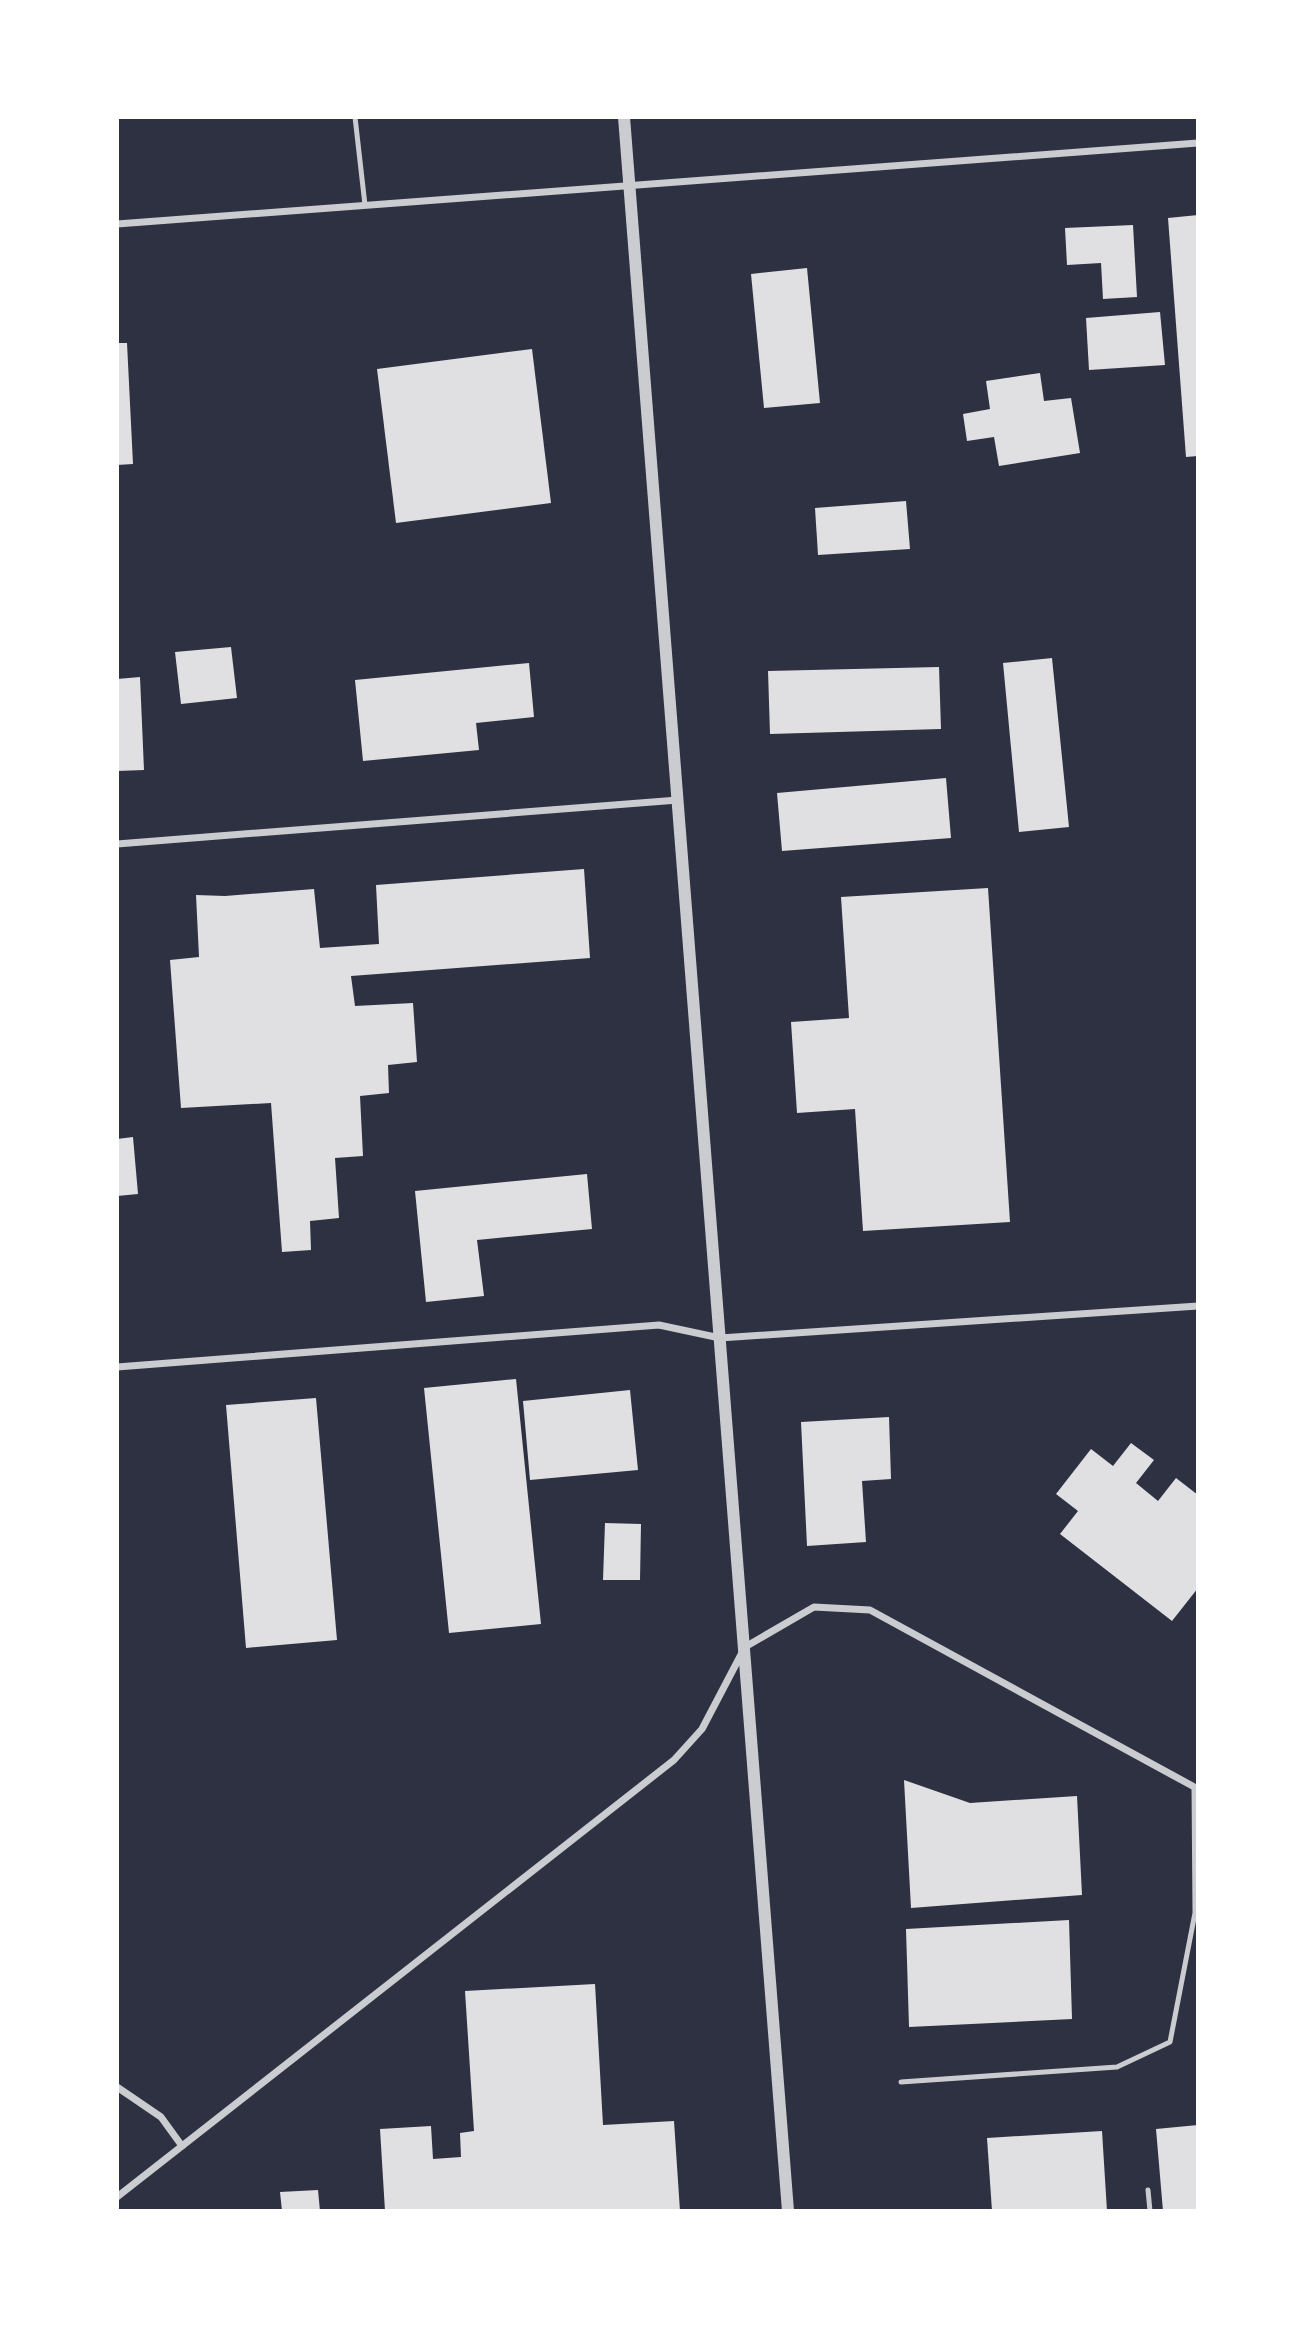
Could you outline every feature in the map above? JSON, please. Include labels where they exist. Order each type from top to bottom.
[{"type":"street","points":[[624,117],[788,2211]]},
{"type":"street","points":[[117,224],[1198,143]]},
{"type":"street","points":[[117,844],[678,800]]},
{"type":"street","points":[[117,1367],[659,1325],[720,1338],[1198,1306]]},
{"type":"street","points":[[117,2197],[674,1760],[702,1729],[745,1647],[814,1607],[870,1610],[1196,1788]]},
{"type":"street","points":[[117,2087],[161,2117],[182,2146]]},
{"type":"lane","points":[[355,117],[365,205]]},
{"type":"lane","points":[[901,2082],[1117,2067],[1170,2042],[1195,1913],[1196,1788]]},
{"type":"lane","points":[[1148,2190],[1150,2211]]},
{"type":"building","points":[[1198,215],[1198,456],[1186,457],[1168,218]]},
{"type":"building","points":[[1133,225],[1137,297],[1103,299],[1101,263],[1067,265],[1065,228]]},
{"type":"building","points":[[807,268],[820,403],[764,408],[751,274]]},
{"type":"building","points":[[1160,312],[1165,365],[1089,370],[1086,318]]},
{"type":"building","points":[[117,343],[127,343],[133,464],[117,465]]},
{"type":"building","points":[[532,349],[551,503],[396,523],[377,369]]},
{"type":"building","points":[[1040,373],[1044,401],[1071,398],[1080,453],[999,466],[994,437],[967,441],[963,414],[990,409],[986,381]]},
{"type":"building","points":[[906,501],[910,549],[818,555],[815,508]]},
{"type":"building","points":[[231,647],[237,698],[181,704],[175,652]]},
{"type":"building","points":[[1052,658],[1069,827],[1019,832],[1003,663]]},
{"type":"building","points":[[529,663],[534,717],[476,723],[479,750],[363,761],[355,680]]},
{"type":"building","points":[[939,667],[941,729],[770,734],[768,671]]},
{"type":"building","points":[[140,677],[144,770],[117,771],[117,679]]},
{"type":"building","points":[[946,778],[951,838],[782,851],[777,793]]},
{"type":"building","points":[[584,869],[590,958],[351,976],[355,1006],[413,1003],[417,1062],[388,1065],[389,1093],[360,1096],[363,1156],[335,1158],[339,1218],[310,1221],[311,1250],[282,1252],[271,1103],[181,1108],[170,960],[199,957],[196,895],[225,896],[314,889],[320,948],[379,944],[376,885]]},
{"type":"building","points":[[988,888],[1010,1222],[863,1231],[855,1109],[797,1113],[791,1022],[849,1018],[841,897]]},
{"type":"building","points":[[133,1137],[138,1194],[117,1196],[117,1139]]},
{"type":"building","points":[[587,1174],[592,1229],[477,1240],[484,1296],[426,1302],[415,1191]]},
{"type":"building","points":[[516,1379],[541,1624],[449,1633],[424,1388]]},
{"type":"building","points":[[630,1390],[638,1470],[530,1480],[523,1401]]},
{"type":"building","points":[[316,1398],[337,1640],[246,1648],[226,1405]]},
{"type":"building","points":[[889,1417],[891,1479],[862,1481],[866,1542],[807,1546],[801,1422]]},
{"type":"building","points":[[1131,1443],[1154,1460],[1136,1483],[1158,1501],[1176,1478],[1198,1495],[1198,1588],[1172,1621],[1060,1534],[1078,1511],[1056,1494],[1091,1449],[1113,1466]]},
{"type":"building","points":[[605,1523],[641,1524],[640,1580],[603,1580]]},
{"type":"building","points":[[904,1780],[970,1803],[1077,1796],[1082,1895],[911,1908]]},
{"type":"building","points":[[1069,1920],[1072,2019],[909,2027],[906,1929]]},
{"type":"building","points":[[595,1984],[603,2125],[674,2121],[680,2211],[385,2211],[380,2129],[431,2126],[433,2159],[461,2157],[460,2133],[474,2131],[465,1991]]},
{"type":"building","points":[[1198,2125],[1198,2211],[1163,2211],[1156,2129]]},
{"type":"building","points":[[1102,2131],[1107,2211],[992,2211],[987,2138]]},
{"type":"building","points":[[318,2190],[320,2211],[282,2211],[280,2192]]}]
